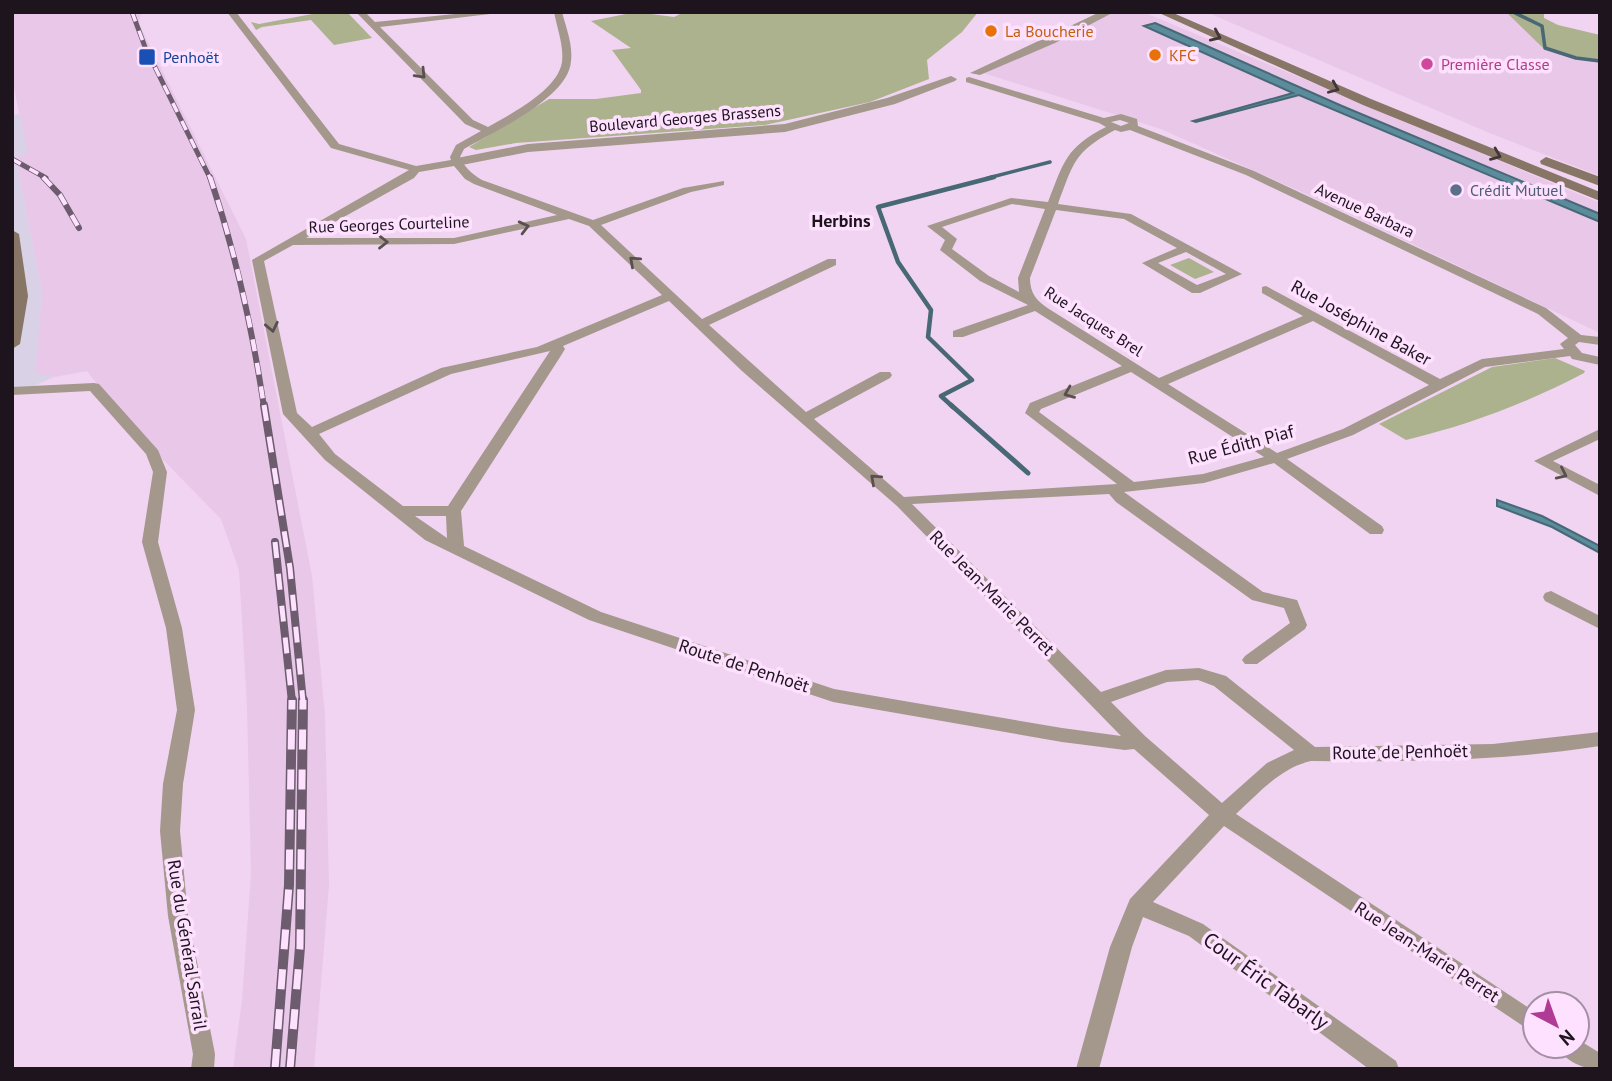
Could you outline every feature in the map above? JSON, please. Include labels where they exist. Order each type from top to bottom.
[{"type":"main road","points":[[1161,12],[1367,102],[1600,197]]},
{"type":"main road","points":[[1190,12],[1385,96],[1600,182]]},
{"type":"main road","points":[[12,234],[20,296],[12,344]]},
{"type":"street","points":[[231,12],[335,146],[416,169],[457,162],[455,157],[460,147],[539,99],[560,79],[567,63],[558,12]]},
{"type":"street","points":[[360,12],[469,122],[487,130]]},
{"type":"street","points":[[373,25],[503,12]]},
{"type":"street","name":"Boulevard Georges Brassens","points":[[966,73],[1090,12]]},
{"type":"street","name":"Boulevard Georges Brassens","points":[[457,162],[536,147],[726,135],[785,128],[891,101],[966,73],[1108,12]]},
{"type":"street","points":[[966,73],[1109,122]]},
{"type":"street","name":"Avenue Barbara","points":[[1109,122],[1132,127],[1248,172],[1542,311],[1574,345]]},
{"type":"street","name":"Rue Jacques Brel","points":[[1109,122],[1071,157],[1024,278],[1023,289],[1032,302],[1276,458],[1376,530]]},
{"type":"street","name":"Rue Jean-Marie Perret","points":[[457,162],[468,177],[478,183],[593,224],[747,368],[902,503],[1138,741],[1222,816],[1521,1015]]},
{"type":"street","points":[[290,243],[410,176],[416,169]]},
{"type":"street","points":[[593,224],[628,214],[686,189],[720,183]]},
{"type":"street","points":[[1032,302],[1013,295],[957,259],[946,250],[951,239],[933,226],[1011,201],[1127,216],[1236,274],[1196,290],[1147,263],[1187,248]]},
{"type":"street","name":"Rue Georges Courteline","points":[[290,243],[454,242],[571,215]]},
{"type":"street","name":"Route de Penhoët","points":[[290,243],[258,260],[290,415],[339,465],[431,536],[595,616],[833,695],[1062,735],[1125,743],[1138,741]]},
{"type":"street","points":[[701,324],[832,262]]},
{"type":"street","name":"Rue Joséphine Baker","points":[[1266,290],[1440,385]]},
{"type":"street","points":[[310,433],[446,370],[467,363],[524,355],[556,347],[671,296]]},
{"type":"street","points":[[958,334],[1032,302]]},
{"type":"street","points":[[1158,383],[1312,316]]},
{"type":"street","points":[[1600,341],[1574,345],[1584,358],[1600,361]]},
{"type":"street","name":"Rue Édith Piaf","points":[[902,503],[911,499],[1133,488],[1204,478],[1276,458],[1348,432],[1492,361],[1574,345]]},
{"type":"street","points":[[456,549],[453,511],[556,347]]},
{"type":"street","points":[[1132,367],[1035,406],[1032,412],[1133,488]]},
{"type":"street","points":[[806,417],[885,375]]},
{"type":"street","name":"Rue du Général Sarrail","points":[[12,391],[94,387],[153,453],[160,472],[150,542],[174,628],[186,710],[173,784],[170,831],[178,916],[204,1054],[202,1069]]},
{"type":"street","points":[[1600,433],[1541,461],[1600,491]]},
{"type":"street","points":[[1114,489],[1121,499],[1258,596],[1292,604],[1299,625],[1251,660]]},
{"type":"street","points":[[401,511],[453,511]]},
{"type":"street","points":[[1551,597],[1600,623]]},
{"type":"street","points":[[1098,699],[1166,676],[1199,674],[1220,681],[1311,754]]},
{"type":"street","name":"Route de Penhoët","points":[[1137,905],[1222,816],[1274,768],[1292,758],[1311,754],[1544,747],[1600,739]]},
{"type":"street","points":[[1087,1069],[1121,947],[1137,905]]},
{"type":"street","name":"Cour Éric Tabarly","points":[[1137,905],[1196,930],[1388,1069]]},
{"type":"shaded area","points":[[12,12],[141,12],[139,24],[246,239],[312,576],[325,716],[329,885],[314,1069],[233,1069],[242,1000],[251,874],[247,705],[239,570],[221,519],[132,428],[87,371],[54,377],[34,373],[42,294],[16,158],[27,153],[12,77]]},
{"type":"shaded area","points":[[1107,12],[1143,12],[1600,203],[1600,333],[1313,197],[1161,129],[977,71]]},
{"type":"shaded area","points":[[1206,12],[1506,12],[1543,48],[1600,63],[1600,176],[1492,134]]},
{"type":"shaded area","points":[[20,114],[28,153],[16,158],[42,294],[35,372],[54,377],[12,395],[12,115]]},
{"type":"green space","points":[[323,12],[347,12],[372,38],[334,45],[311,20],[256,30],[251,22],[259,24]]},
{"type":"green space","points":[[636,12],[674,17],[684,12],[978,12],[962,32],[927,60],[929,79],[870,102],[765,125],[516,143],[476,150],[469,147],[549,99],[596,99],[641,93],[612,50],[631,48],[591,21]]},
{"type":"green space","points":[[1506,12],[1544,12],[1544,18],[1558,25],[1600,35],[1600,63],[1543,48]]},
{"type":"green space","points":[[1189,258],[1214,272],[1195,279],[1170,265]]},
{"type":"green space","points":[[1555,358],[1585,371],[1563,384],[1475,420],[1406,440],[1379,424],[1492,367]]},
{"type":"water","points":[[1155,23],[1342,106],[1600,214],[1600,222],[1299,95],[1193,121],[1293,93],[1144,26]]},
{"type":"water","points":[[1497,500],[1542,516],[1600,546],[1600,553],[1552,527],[1497,506]]},
{"type":"waterway","points":[[1513,12],[1542,26],[1545,48],[1576,58],[1600,61]]},
{"type":"waterway","points":[[988,178],[1050,162]]},
{"type":"waterway","points":[[953,407],[941,396],[972,380],[928,337],[931,310],[898,262],[878,207],[994,177]]},
{"type":"waterway","points":[[951,405],[1028,473]]},
{"type":"railway","points":[[132,12],[145,47],[210,178]]},
{"type":"railway","points":[[12,159],[46,178]]},
{"type":"railway","points":[[43,177],[60,195],[79,228]]},
{"type":"railway","points":[[210,177],[242,291],[264,407]]},
{"type":"railway","points":[[264,405],[290,568],[303,702]]},
{"type":"railway","points":[[275,542],[292,702]]},
{"type":"railway","points":[[275,1069],[289,885],[292,702]]},
{"type":"railway","points":[[290,1069],[300,947],[303,702]]},
{"type":"place","name":"La Boucherie","points":[[991,31]]},
{"type":"place","name":"KFC","points":[[1155,55]]},
{"type":"place","name":"Penhoët","points":[[147,57]]},
{"type":"place","name":"Première Classe","points":[[1427,64]]},
{"type":"place","name":"Crédit Mutuel","points":[[1456,190]]},
{"type":"district","name":"Herbins","points":[[841,221]]}]
